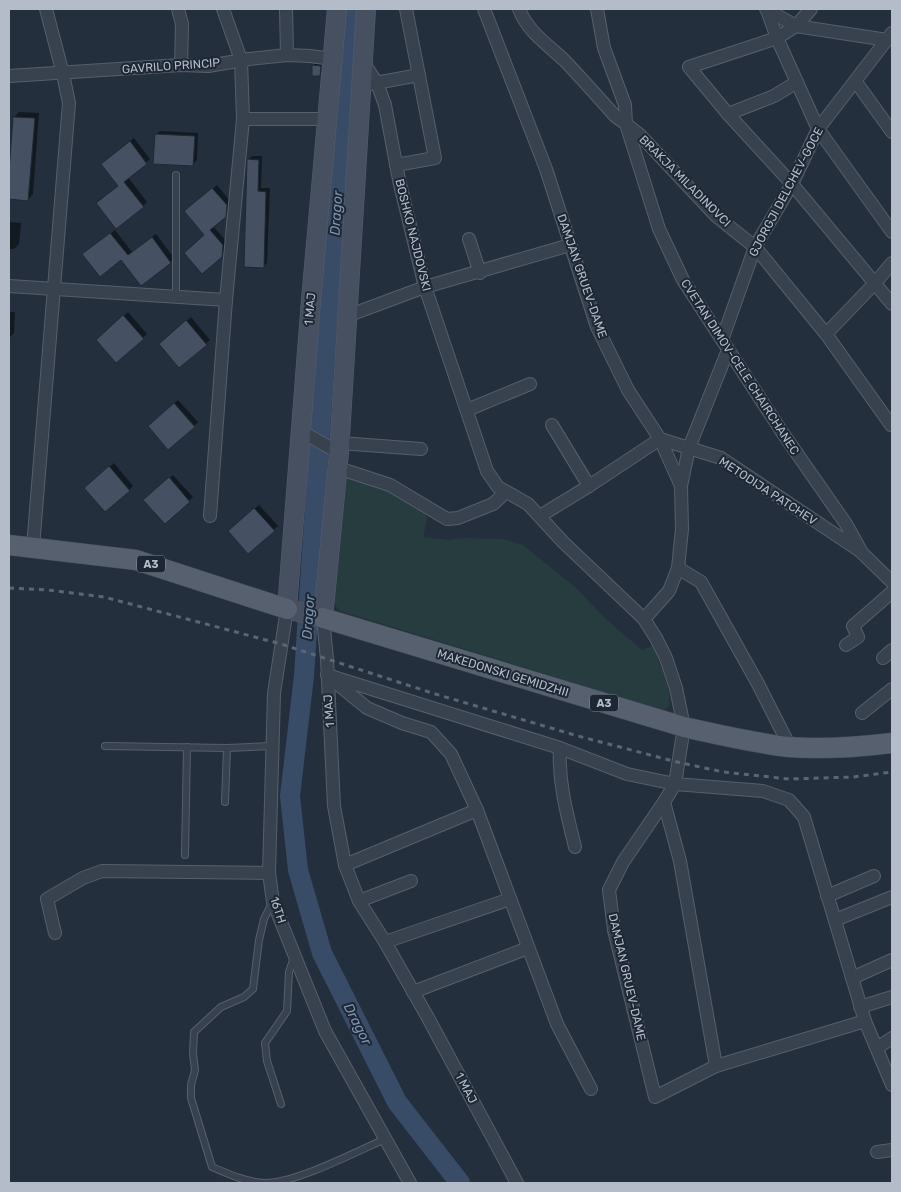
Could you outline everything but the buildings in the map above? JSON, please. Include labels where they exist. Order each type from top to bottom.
[{"type":"main road","name":"A3","points":[[9,545],[136,560],[287,609]]},
{"type":"main road","name":"MAKEDONSKI GEMIDZHII","points":[[323,618],[684,727],[734,738],[790,747],[834,748],[892,743]]},
{"type":"street","points":[[33,547],[69,104],[46,9]]},
{"type":"street","points":[[178,9],[182,24],[181,65]]},
{"type":"street","points":[[210,516],[226,300],[243,119],[241,60],[224,9]]},
{"type":"street","points":[[286,9],[287,55]]},
{"type":"street","name":"1 MAJ","points":[[287,609],[304,433],[311,300],[337,9]]},
{"type":"street","name":"1 MAJ","points":[[366,9],[362,62],[369,84],[347,316],[323,618],[334,806],[345,865],[358,901],[385,942],[414,992],[517,1183]]},
{"type":"street","points":[[396,165],[435,158],[406,9]]},
{"type":"street","name":"DAMJAN GRUEV-DAME","points":[[484,9],[546,169],[598,327],[628,390],[660,439],[681,486],[682,529],[678,568],[669,591],[644,620],[656,638],[668,663],[676,688],[684,727],[675,784],[623,862],[609,890],[614,930],[655,1097],[716,1066],[864,1021]]},
{"type":"street","points":[[518,9],[522,18],[536,36],[559,55],[615,116],[626,124]]},
{"type":"street","points":[[597,9],[604,48],[625,105],[626,124]]},
{"type":"street","points":[[767,9],[796,26],[890,37]]},
{"type":"street","points":[[767,9],[777,38],[818,129],[892,232]]},
{"type":"street","points":[[811,9],[796,26],[777,38],[689,67],[728,114],[792,184],[892,304]]},
{"type":"street","name":"GJORGJI DELCHEV-GOCE","points":[[681,486],[689,448],[725,345],[755,247],[792,184],[818,129],[890,37]]},
{"type":"street","name":"GAVRILO PRINCIP","points":[[9,76],[181,65],[208,66],[287,55],[332,59]]},
{"type":"street","points":[[369,84],[419,75]]},
{"type":"street","points":[[728,114],[774,96],[797,82]]},
{"type":"street","points":[[856,82],[892,132]]},
{"type":"street","name":"BOSHKO NAJDOVSKI","points":[[369,84],[385,105],[396,165],[425,287],[487,471],[498,487],[528,504],[644,620]]},
{"type":"street","points":[[243,119],[328,119]]},
{"type":"street","name":"BRAKJA MILADINOVCI","points":[[626,124],[640,135],[716,216],[755,247],[826,334],[892,425]]},
{"type":"street","name":"CVETAN DIMOV-CELE CHAIRCHANEC","points":[[626,124],[659,229],[682,280],[846,524],[862,553],[892,582]]},
{"type":"street","points":[[469,239],[480,272]]},
{"type":"street","points":[[347,316],[425,287],[570,245]]},
{"type":"street","points":[[826,334],[875,284],[892,263]]},
{"type":"street","points":[[9,286],[226,300]]},
{"type":"street","points":[[467,410],[530,384]]},
{"type":"street","points":[[552,426],[589,486]]},
{"type":"street","points":[[304,433],[337,453],[367,476],[390,486],[450,520],[493,504],[506,492]]},
{"type":"street","points":[[540,516],[660,439]]},
{"type":"street","name":"METODIJA PATCHEV","points":[[660,439],[721,458],[862,553]]},
{"type":"street","points":[[337,453],[421,449]]},
{"type":"street","points":[[837,536],[846,524]]},
{"type":"street","points":[[678,568],[700,582],[757,682],[790,747]]},
{"type":"street","points":[[846,645],[858,637],[852,626],[892,592]]},
{"type":"street","name":"A3","points":[[287,609],[323,618]]},
{"type":"street","name":"16TH","points":[[287,609],[274,693],[269,874],[273,902],[326,1031],[410,1183]]},
{"type":"street","points":[[327,675],[560,748],[627,774],[675,784],[763,791],[788,800],[804,817],[864,1021],[892,1085]]},
{"type":"street","name":"1 MAJ","points":[[327,675],[368,708],[402,723],[431,732],[451,754],[477,810],[557,1024],[591,1089]]},
{"type":"street","points":[[862,714],[892,689]]},
{"type":"street","points":[[560,748],[559,767],[563,800],[575,847]]},
{"type":"street","points":[[664,802],[680,861],[716,1066]]},
{"type":"street","points":[[345,865],[477,810]]},
{"type":"street","points":[[55,933],[47,899],[83,878],[102,871],[269,874]]},
{"type":"street","points":[[827,896],[874,876]]},
{"type":"street","points":[[358,901],[411,882]]},
{"type":"street","points":[[834,920],[892,898]]},
{"type":"street","points":[[385,942],[510,899]]},
{"type":"street","points":[[414,992],[528,948]]},
{"type":"street","points":[[852,978],[892,960]]},
{"type":"street","points":[[860,1007],[892,997]]},
{"type":"street","points":[[877,1048],[892,1038]]},
{"type":"street","points":[[877,1152],[892,1150]]},
{"type":"lane","points":[[176,175],[176,297]]},
{"type":"lane","points":[[106,746],[227,748],[272,746]]},
{"type":"lane","points":[[185,855],[187,747]]},
{"type":"lane","points":[[225,802],[227,748]]},
{"type":"lane","points":[[273,902],[264,919],[259,940],[253,989],[244,997],[221,1007],[194,1032],[193,1054],[195,1070],[191,1085],[191,1098],[212,1167],[231,1176],[264,1183],[305,1173],[385,1139]]},
{"type":"lane","points":[[281,1104],[268,1061],[265,1043],[287,1011],[289,972],[294,956]]},
{"type":"green space","points":[[345,476],[392,491],[425,512],[427,520],[423,537],[449,540],[462,538],[503,539],[523,545],[575,587],[606,619],[642,650],[652,646],[668,686],[670,702],[668,708],[663,710],[340,611],[335,605],[334,598]]},
{"type":"waterway","name":"Dragor","points":[[350,9],[340,125],[304,676],[290,796],[298,870],[322,953],[397,1102],[460,1183]]},
{"type":"railway","points":[[9,588],[48,590],[104,597],[281,644],[432,693],[578,736],[723,772],[789,779],[853,777],[892,772]]}]
